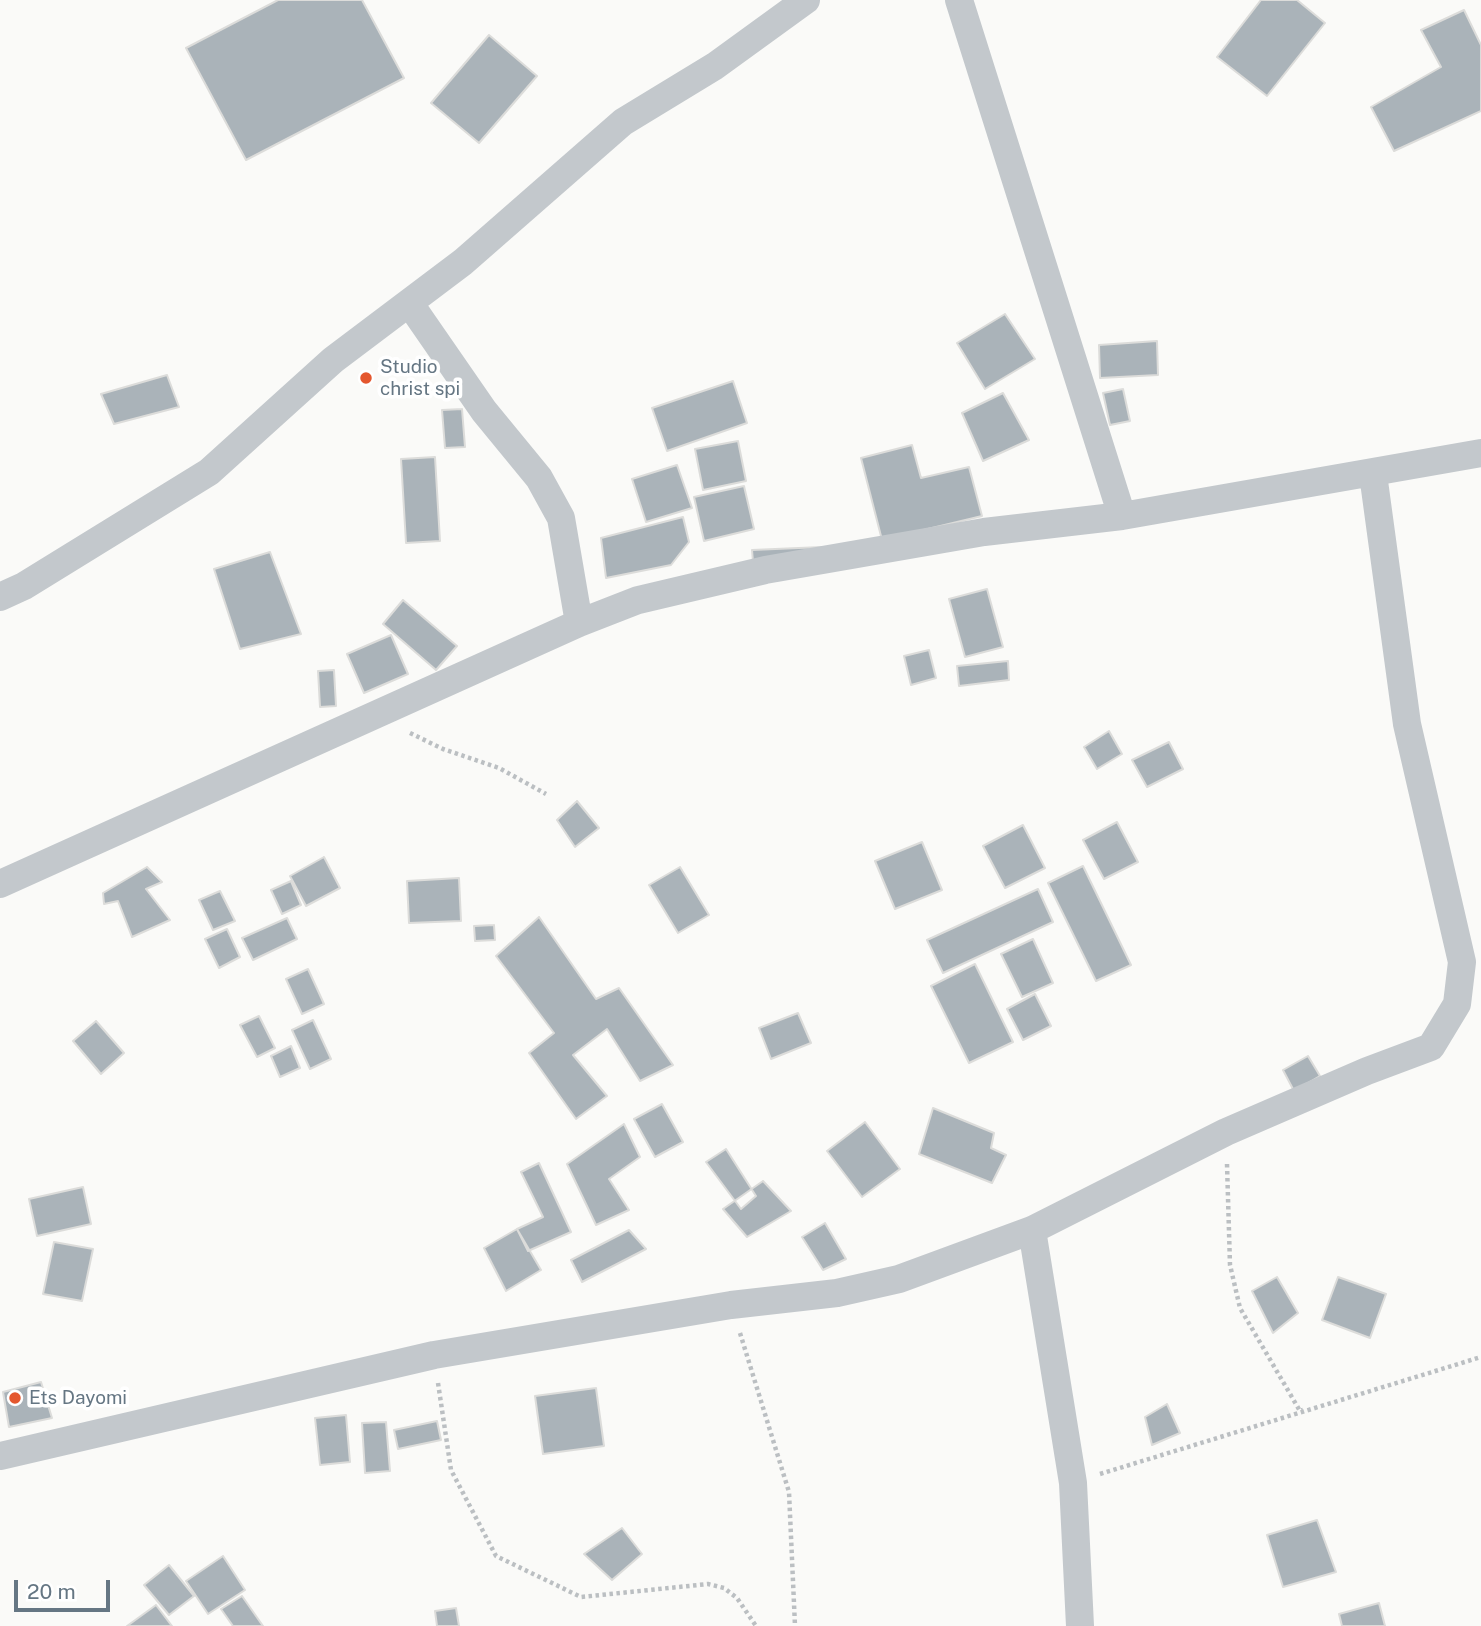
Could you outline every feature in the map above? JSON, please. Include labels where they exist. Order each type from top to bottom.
[{"type":"street","points":[[0,597],[209,472],[333,360],[463,262],[623,122],[715,66],[806,0]]},
{"type":"street","points":[[959,0],[1122,516]]},
{"type":"street","points":[[410,304],[484,411],[545,488],[561,518],[579,623]]},
{"type":"street","points":[[0,884],[579,623],[675,589],[765,570],[985,532],[1122,516],[1481,453]]},
{"type":"street","points":[[0,1456],[434,1354],[731,1305],[837,1293],[899,1279],[1032,1230],[1226,1132],[1367,1071],[1431,1047],[1457,1004],[1462,962],[1407,724],[1373,474]]},
{"type":"street","points":[[1032,1230],[1073,1483],[1080,1626]]},
{"type":"path","points":[[373,715],[443,749],[499,768],[546,794]]},
{"type":"path","points":[[1226,1132],[1230,1265],[1240,1308],[1300,1411],[1311,1410]]},
{"type":"path","points":[[731,1305],[789,1492],[795,1626]]},
{"type":"path","points":[[434,1354],[451,1470],[496,1556],[581,1597],[708,1584],[724,1588],[737,1598],[756,1626]]},
{"type":"path","points":[[1073,1483],[1481,1357]]},
{"type":"building","points":[[278,0],[362,0],[404,78],[246,160],[186,48]]},
{"type":"building","points":[[1261,0],[1297,0],[1325,23],[1267,96],[1217,57]]},
{"type":"building","points":[[1464,10],[1481,45],[1481,111],[1394,151],[1371,107],[1441,67],[1421,30]]},
{"type":"building","points":[[489,35],[537,76],[479,143],[431,103]]},
{"type":"building","points":[[1005,314],[1035,359],[985,389],[957,343]]},
{"type":"building","points":[[1157,341],[1158,375],[1100,378],[1099,345]]},
{"type":"building","points":[[167,375],[179,407],[114,424],[101,394]]},
{"type":"building","points":[[733,381],[747,423],[667,451],[652,408]]},
{"type":"building","points":[[1123,389],[1130,421],[1110,425],[1103,393]]},
{"type":"building","points":[[1003,393],[1029,440],[983,461],[962,413]]},
{"type":"building","points":[[462,409],[465,447],[445,448],[442,410]]},
{"type":"building","points":[[738,441],[746,481],[703,490],[695,449]]},
{"type":"building","points":[[912,445],[921,478],[969,467],[982,516],[882,540],[861,458]]},
{"type":"building","points":[[435,457],[440,541],[406,543],[401,459]]},
{"type":"building","points":[[677,465],[692,508],[646,522],[632,479]]},
{"type":"building","points":[[744,486],[754,529],[704,541],[694,497]]},
{"type":"building","points":[[683,517],[689,542],[671,565],[606,578],[601,538]]},
{"type":"building","points":[[822,547],[753,562],[752,550]]},
{"type":"building","points":[[270,552],[301,634],[240,649],[214,569]]},
{"type":"building","points":[[987,589],[1003,647],[965,657],[949,599]]},
{"type":"building","points":[[403,600],[457,646],[436,670],[383,624]]},
{"type":"building","points":[[391,635],[408,674],[364,693],[347,654]]},
{"type":"building","points":[[929,650],[936,678],[911,685],[904,656]]},
{"type":"building","points":[[1008,661],[1009,680],[959,686],[957,666]]},
{"type":"building","points":[[334,670],[336,706],[320,707],[318,671]]},
{"type":"building","points":[[1109,731],[1122,754],[1097,769],[1084,747]]},
{"type":"building","points":[[1169,742],[1183,769],[1147,787],[1132,760]]},
{"type":"building","points":[[577,801],[599,828],[575,847],[557,820]]},
{"type":"building","points":[[1117,822],[1138,862],[1104,879],[1083,840]]},
{"type":"building","points":[[1023,825],[1045,868],[1005,888],[983,846]]},
{"type":"building","points":[[922,842],[942,890],[895,909],[875,861]]},
{"type":"building","points":[[324,857],[340,888],[306,906],[290,876]]},
{"type":"building","points":[[1083,866],[1131,965],[1096,981],[1048,883]]},
{"type":"building","points":[[147,867],[162,882],[146,889],[170,920],[132,937],[118,901],[104,904],[103,893]]},
{"type":"building","points":[[680,867],[709,915],[678,933],[649,885]]},
{"type":"building","points":[[459,878],[461,921],[409,923],[407,881]]},
{"type":"building","points":[[291,881],[301,905],[282,914],[271,890]]},
{"type":"building","points":[[1038,889],[1053,922],[943,973],[927,940]]},
{"type":"building","points":[[220,891],[235,921],[213,930],[199,900]]},
{"type":"building","points":[[539,917],[596,999],[619,988],[673,1065],[640,1081],[607,1029],[573,1055],[607,1096],[576,1119],[529,1053],[554,1033],[496,956]]},
{"type":"building","points":[[287,918],[297,939],[253,960],[242,938]]},
{"type":"building","points":[[494,925],[495,940],[475,941],[474,926]]},
{"type":"building","points":[[227,929],[240,957],[219,968],[205,939]]},
{"type":"building","points":[[1033,939],[1053,983],[1022,997],[1001,954]]},
{"type":"building","points":[[975,964],[1013,1042],[969,1063],[931,986]]},
{"type":"building","points":[[308,969],[324,1004],[302,1014],[286,979]]},
{"type":"building","points":[[1035,994],[1051,1026],[1023,1040],[1007,1009]]},
{"type":"building","points":[[798,1013],[811,1043],[771,1059],[759,1028]]},
{"type":"building","points":[[259,1016],[275,1048],[257,1057],[240,1025]]},
{"type":"building","points":[[313,1020],[331,1059],[310,1069],[292,1030]]},
{"type":"building","points":[[96,1021],[124,1053],[101,1074],[73,1041]]},
{"type":"building","points":[[291,1046],[300,1068],[280,1077],[271,1056]]},
{"type":"building","points":[[1308,1056],[1320,1076],[1294,1091],[1283,1070]]},
{"type":"building","points":[[662,1104],[683,1142],[655,1157],[634,1119]]},
{"type":"building","points":[[933,1108],[994,1133],[991,1148],[1006,1155],[992,1183],[919,1154]]},
{"type":"building","points":[[865,1122],[900,1169],[862,1197],[827,1151]]},
{"type":"building","points":[[624,1124],[640,1157],[609,1179],[629,1210],[596,1225],[567,1164]]},
{"type":"building","points":[[726,1149],[756,1196],[741,1209],[706,1162]]},
{"type":"building","points":[[539,1163],[571,1232],[528,1251],[517,1229],[543,1217],[521,1172]]},
{"type":"building","points":[[763,1181],[791,1211],[747,1237],[723,1209]]},
{"type":"building","points":[[83,1187],[91,1224],[37,1236],[29,1199]]},
{"type":"building","points":[[825,1223],[846,1259],[823,1270],[802,1237]]},
{"type":"building","points":[[517,1229],[541,1270],[506,1291],[484,1248]]},
{"type":"building","points":[[629,1230],[646,1249],[582,1282],[571,1260]]},
{"type":"building","points":[[54,1242],[93,1249],[82,1301],[43,1294]]},
{"type":"building","points":[[1277,1277],[1298,1313],[1273,1333],[1252,1291]]},
{"type":"building","points":[[1338,1277],[1386,1294],[1370,1338],[1322,1320]]},
{"type":"building","points":[[41,1382],[52,1418],[9,1427],[3,1392]]},
{"type":"building","points":[[596,1388],[604,1446],[543,1454],[535,1396]]},
{"type":"building","points":[[1167,1404],[1180,1433],[1152,1445],[1145,1417]]},
{"type":"building","points":[[346,1415],[350,1462],[320,1465],[315,1418]]},
{"type":"building","points":[[437,1421],[441,1440],[398,1449],[394,1430]]},
{"type":"building","points":[[386,1422],[390,1471],[365,1473],[362,1423]]},
{"type":"building","points":[[1317,1520],[1336,1572],[1283,1587],[1267,1535]]},
{"type":"building","points":[[622,1528],[642,1554],[612,1580],[584,1554]]},
{"type":"building","points":[[223,1556],[245,1590],[208,1614],[186,1581]]},
{"type":"building","points":[[169,1565],[194,1596],[169,1615],[144,1585]]},
{"type":"building","points":[[242,1596],[263,1626],[233,1626],[221,1609]]},
{"type":"building","points":[[1379,1603],[1385,1626],[1342,1626],[1339,1614]]},
{"type":"building","points":[[156,1605],[172,1626],[127,1626]]},
{"type":"building","points":[[456,1608],[459,1626],[437,1626],[435,1611]]},
{"type":"place","name":"Studio christ spi","points":[[366,378]]},
{"type":"place","name":"Ets Dayomi","points":[[15,1398]]}]
